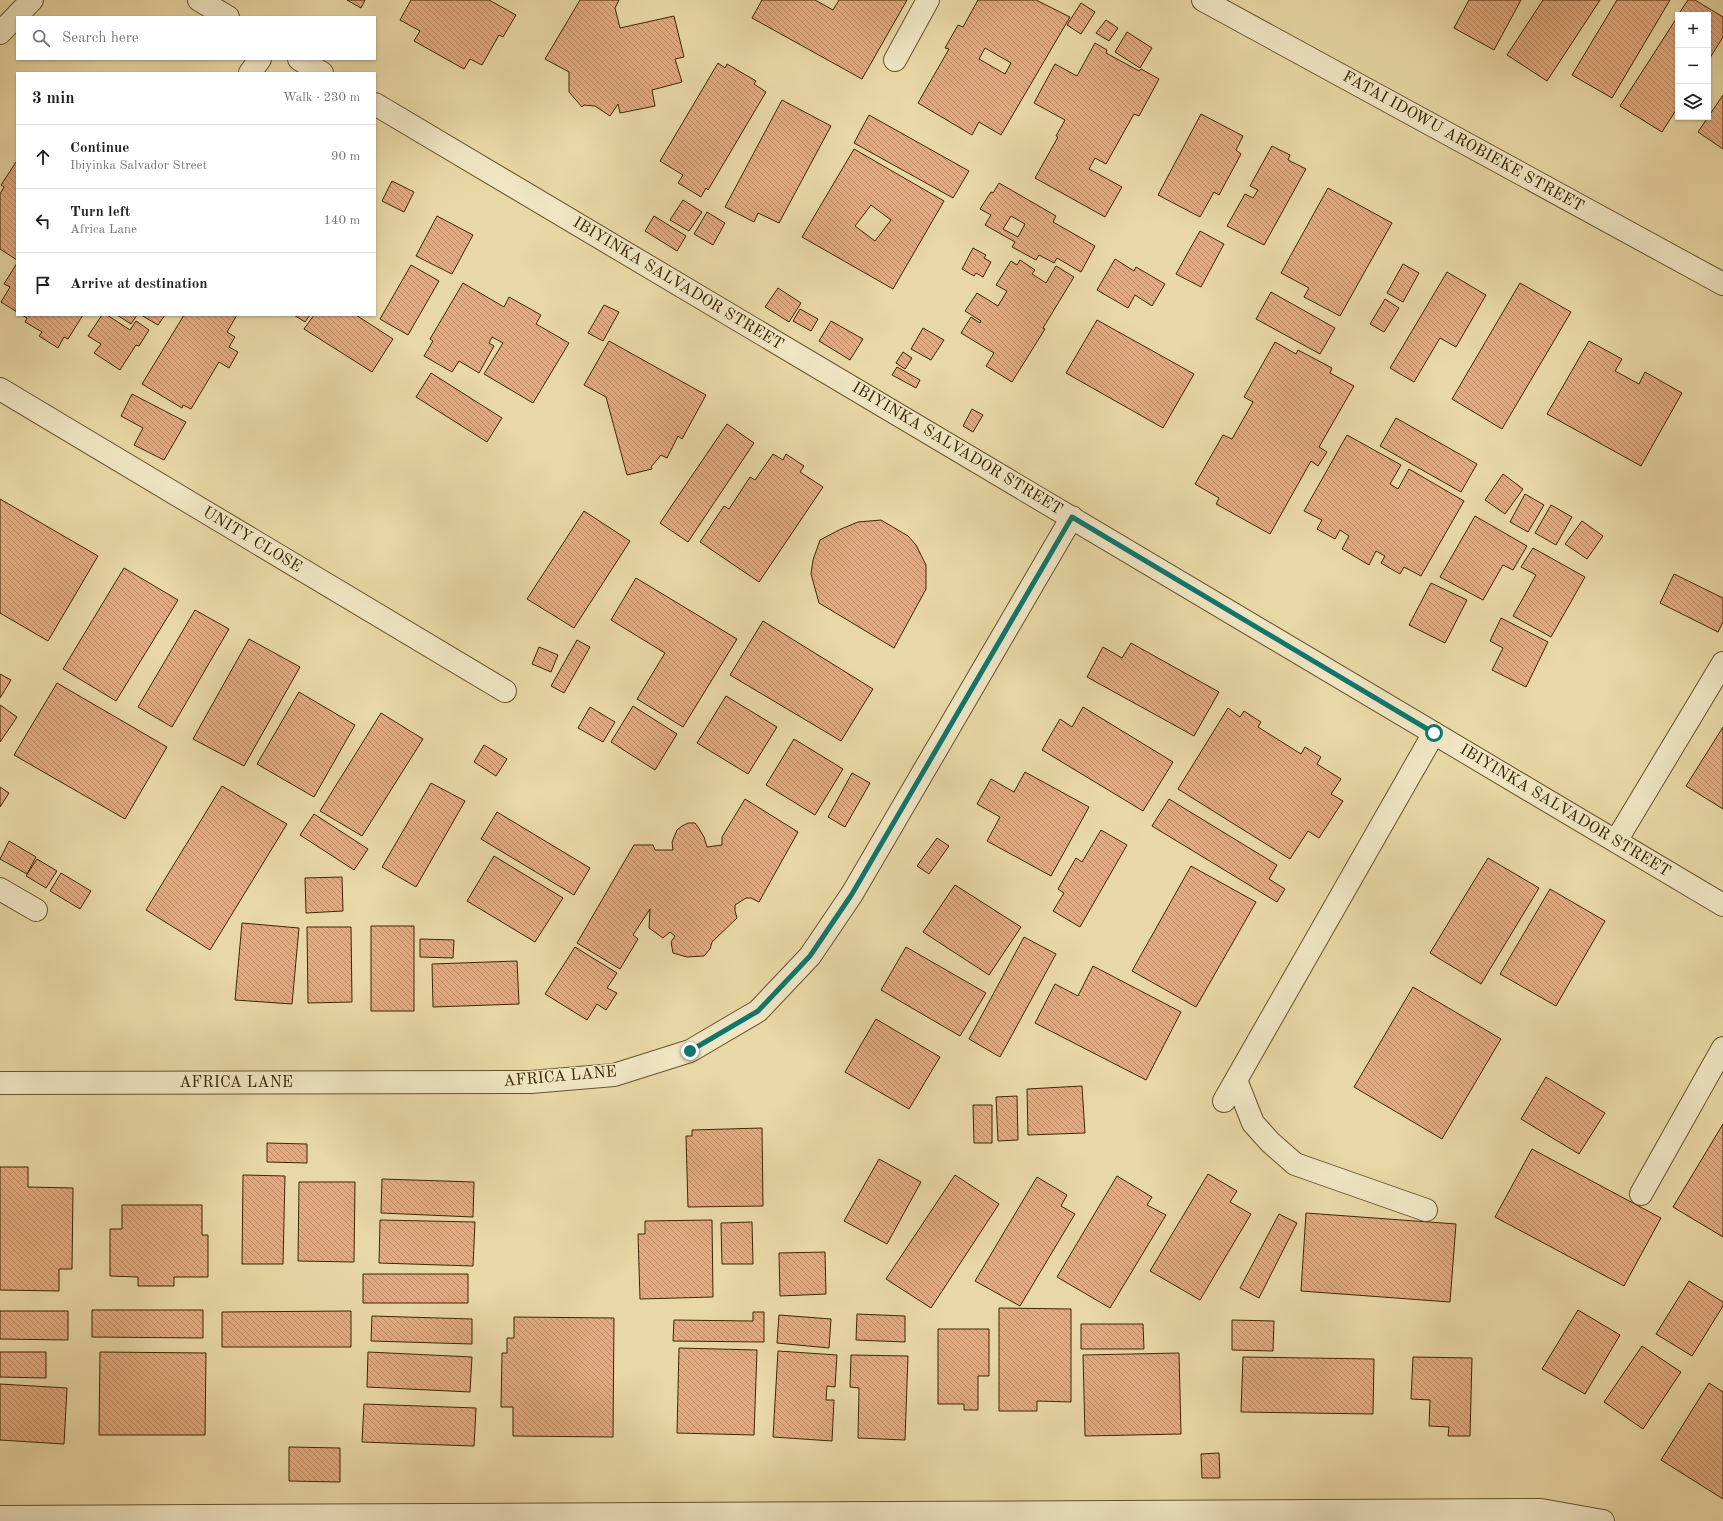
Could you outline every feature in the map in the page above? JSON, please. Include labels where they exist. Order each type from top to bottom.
[{"type":"street","points":[[16,16],[32,0]]},
{"type":"street","points":[[199,0],[226,16]]},
{"type":"street","points":[[895,60],[928,0]]},
{"type":"street","name":"FATAI IDOWU AROBIEKE STREET","points":[[1203,0],[1723,284]]},
{"type":"street","points":[[0,33],[16,16]]},
{"type":"street","points":[[251,72],[259,60]]},
{"type":"street","points":[[301,60],[320,72]]},
{"type":"street","name":"IBIYINKA SALVADOR STREET","points":[[376,105],[1723,905]]},
{"type":"street","name":"UNITY CLOSE","points":[[0,389],[505,691]]},
{"type":"street","name":"AFRICA LANE","points":[[0,1083],[531,1082],[614,1075],[690,1051],[758,1011],[810,956],[852,894],[1072,517]]},
{"type":"street","points":[[1616,841],[1723,663]]},
{"type":"street","points":[[1224,1101],[1434,733]]},
{"type":"street","points":[[0,889],[36,910]]},
{"type":"street","points":[[1641,1194],[1723,1048]]},
{"type":"street","points":[[1236,1080],[1253,1123],[1270,1142],[1295,1164],[1426,1210]]},
{"type":"street","points":[[0,1517],[1440,1516],[1541,1510],[1603,1521]]},
{"type":"building","points":[[347,0],[365,0],[361,8]]},
{"type":"building","points":[[411,0],[489,0],[516,15],[503,37],[499,35],[482,65],[470,59],[464,69],[414,41],[420,31],[400,20]]},
{"type":"building","points":[[580,0],[619,0],[615,8],[620,28],[674,16],[684,57],[675,59],[682,82],[652,90],[655,106],[620,113],[618,104],[610,116],[595,106],[584,105],[582,107],[569,92],[569,72],[545,59]]},
{"type":"building","points":[[762,0],[815,0],[833,10],[839,0],[907,0],[862,79],[752,18]]},
{"type":"building","points":[[978,0],[1036,0],[1070,17],[1001,135],[979,122],[972,135],[918,103],[949,49],[945,48],[958,25],[963,27]],"holes":[[[985,48],[1011,63],[1005,74],[979,59]]]},
{"type":"building","points":[[1469,0],[1521,0],[1494,50],[1454,28]]},
{"type":"building","points":[[1543,0],[1600,0],[1547,81],[1507,55]]},
{"type":"building","points":[[1617,0],[1670,0],[1612,98],[1572,75]]},
{"type":"building","points":[[1688,0],[1695,0],[1723,17],[1723,37],[1711,56],[1711,12],[1680,12]]},
{"type":"building","points":[[1081,3],[1095,12],[1081,34],[1067,25]]},
{"type":"building","points":[[1106,20],[1118,28],[1109,41],[1096,33]]},
{"type":"building","points":[[1675,21],[1675,112],[1662,132],[1620,106]]},
{"type":"building","points":[[1127,32],[1152,48],[1140,68],[1115,52]]},
{"type":"building","points":[[1095,43],[1107,50],[1106,53],[1139,71],[1141,69],[1159,79],[1139,116],[1134,114],[1106,164],[1095,158],[1089,169],[1122,187],[1105,217],[1035,178],[1058,137],[1056,136],[1065,120],[1034,103],[1055,64],[1077,76]]},
{"type":"building","points":[[718,63],[725,68],[727,64],[756,81],[754,84],[766,92],[708,190],[706,188],[701,197],[678,183],[683,175],[660,161]]},
{"type":"building","points":[[1723,95],[1723,149],[1698,132],[1706,120],[1711,120],[1711,113]]},
{"type":"building","points":[[782,100],[831,126],[779,223],[758,213],[754,222],[725,207]]},
{"type":"building","points":[[1201,114],[1243,136],[1236,150],[1241,154],[1219,195],[1214,192],[1200,217],[1158,195]]},
{"type":"building","points":[[869,115],[969,171],[953,198],[854,143]]},
{"type":"building","points":[[1272,146],[1290,155],[1288,160],[1306,169],[1264,245],[1227,226],[1245,194],[1253,198],[1258,190],[1250,186]]},
{"type":"building","points":[[854,149],[944,201],[893,289],[802,237]],"holes":[[[871,205],[891,220],[875,241],[855,226]]]},
{"type":"building","points":[[16,162],[16,259],[0,249],[0,194],[4,187],[1,185]]},
{"type":"building","points":[[392,181],[414,192],[404,212],[382,201]]},
{"type":"building","points":[[999,183],[1056,216],[1053,222],[1095,246],[1081,272],[1057,258],[1054,263],[1039,255],[1036,260],[1012,247],[1015,242],[985,225],[991,215],[980,209],[991,192],[993,193]],"holes":[[[1011,216],[1025,224],[1018,237],[1003,229]]]},
{"type":"building","points":[[1328,188],[1392,223],[1340,316],[1304,297],[1309,288],[1281,273]]},
{"type":"building","points":[[683,200],[702,212],[689,231],[670,220]]},
{"type":"building","points":[[707,212],[725,223],[713,245],[694,234]]},
{"type":"building","points":[[437,216],[473,235],[452,274],[416,256]]},
{"type":"building","points":[[654,216],[686,236],[677,251],[645,231]]},
{"type":"building","points":[[1200,231],[1224,244],[1201,287],[1176,274]]},
{"type":"building","points":[[973,248],[986,255],[984,258],[991,262],[983,277],[976,273],[974,276],[962,269]]},
{"type":"building","points":[[1115,259],[1134,271],[1136,267],[1165,284],[1152,306],[1135,295],[1128,308],[1097,290]]},
{"type":"building","points":[[1020,260],[1035,270],[1032,274],[1046,283],[1056,266],[1074,277],[1043,328],[1045,329],[1012,382],[986,366],[994,353],[961,333],[971,317],[980,323],[981,321],[965,311],[977,293],[998,306],[1007,291],[996,285],[1011,261],[1017,265]]},
{"type":"building","points":[[1403,264],[1419,273],[1403,302],[1387,293]]},
{"type":"building","points":[[16,265],[16,311],[1,302],[10,287],[4,284]]},
{"type":"building","points":[[411,265],[439,281],[408,335],[380,319]]},
{"type":"building","points":[[1447,272],[1486,295],[1456,347],[1440,338],[1414,382],[1390,368]]},
{"type":"building","points":[[463,283],[504,307],[509,297],[541,315],[536,324],[569,343],[533,403],[484,374],[503,343],[492,337],[489,343],[494,346],[479,373],[459,361],[452,372],[424,356],[433,341],[430,339]]},
{"type":"building","points":[[1520,283],[1571,312],[1502,429],[1452,399]]},
{"type":"building","points":[[778,288],[801,303],[789,322],[765,307]]},
{"type":"building","points":[[1271,292],[1335,328],[1320,354],[1256,319]]},
{"type":"building","points":[[1385,299],[1399,308],[1384,332],[1370,324]]},
{"type":"building","points":[[604,305],[619,312],[603,341],[588,333]]},
{"type":"building","points":[[800,309],[818,319],[811,331],[793,321]]},
{"type":"building","points":[[24,316],[82,316],[68,339],[64,337],[58,348],[39,336],[42,332],[25,322],[27,318]]},
{"type":"building","points":[[101,316],[109,316],[130,330],[136,321],[149,330],[139,346],[136,345],[120,370],[94,353],[101,344],[88,336]]},
{"type":"building","points":[[119,316],[136,316],[131,324]]},
{"type":"building","points":[[143,316],[164,316],[158,325]]},
{"type":"building","points":[[183,316],[236,316],[227,332],[235,337],[229,347],[238,352],[229,368],[219,362],[191,409],[183,405],[182,408],[142,384]]},
{"type":"building","points":[[296,316],[309,316],[305,322]]},
{"type":"building","points":[[313,316],[358,316],[393,339],[372,372],[304,329]]},
{"type":"building","points":[[1097,320],[1194,374],[1163,428],[1066,373]]},
{"type":"building","points":[[831,321],[863,339],[850,360],[819,341]]},
{"type":"building","points":[[923,328],[944,340],[931,360],[911,349]]},
{"type":"building","points":[[609,341],[706,395],[682,439],[678,436],[667,458],[661,455],[651,467],[652,469],[627,475],[606,397],[584,385]]},
{"type":"building","points":[[1589,341],[1622,359],[1615,371],[1639,384],[1645,372],[1682,393],[1641,466],[1547,414]]},
{"type":"building","points":[[1275,342],[1296,354],[1298,350],[1332,368],[1330,373],[1354,386],[1319,447],[1327,452],[1318,466],[1311,461],[1270,534],[1216,504],[1219,498],[1195,484],[1223,435],[1232,439],[1253,402],[1244,397]]},
{"type":"building","points":[[903,352],[912,358],[905,369],[896,363]]},
{"type":"building","points":[[897,367],[920,380],[916,388],[892,375]]},
{"type":"building","points":[[431,373],[502,418],[487,442],[416,397]]},
{"type":"building","points":[[132,394],[186,422],[164,460],[134,445],[143,428],[121,416]]},
{"type":"building","points":[[972,409],[983,415],[973,432],[963,426]]},
{"type":"building","points":[[1396,418],[1477,464],[1461,492],[1380,446]]},
{"type":"building","points":[[727,424],[754,443],[688,542],[660,523]]},
{"type":"building","points":[[1347,435],[1401,465],[1390,484],[1398,489],[1409,469],[1464,501],[1421,576],[1404,567],[1400,574],[1381,563],[1385,556],[1376,551],[1369,565],[1342,549],[1349,536],[1340,530],[1335,539],[1317,529],[1322,520],[1304,511]]},
{"type":"building","points":[[773,454],[783,460],[786,454],[804,466],[800,472],[823,487],[759,582],[700,542],[724,506],[729,509],[750,477],[755,480]]},
{"type":"building","points":[[1503,474],[1523,489],[1505,514],[1485,500]]},
{"type":"building","points":[[1525,494],[1544,505],[1528,532],[1510,522]]},
{"type":"building","points":[[0,499],[98,556],[48,641],[0,613]]},
{"type":"building","points":[[1551,505],[1572,517],[1556,545],[1535,533]]},
{"type":"building","points":[[584,511],[630,541],[574,628],[527,599]]},
{"type":"building","points":[[1475,516],[1527,546],[1513,570],[1503,565],[1483,600],[1440,577]]},
{"type":"building","points":[[881,520],[908,536],[916,545],[926,565],[926,589],[894,648],[819,603],[811,574],[813,560],[820,540],[858,522]]},
{"type":"building","points":[[1582,521],[1603,536],[1587,559],[1565,544]]},
{"type":"building","points":[[1533,548],[1585,577],[1551,637],[1513,616],[1536,575],[1521,567]]},
{"type":"building","points":[[124,568],[178,600],[116,701],[63,669]]},
{"type":"building","points":[[1674,574],[1723,598],[1723,622],[1718,632],[1660,603]]},
{"type":"building","points":[[636,578],[737,639],[683,727],[637,699],[665,653],[611,620]]},
{"type":"building","points":[[1431,583],[1467,600],[1445,643],[1409,625]]},
{"type":"building","points":[[195,610],[229,629],[172,727],[138,707]]},
{"type":"building","points":[[1501,618],[1548,642],[1526,687],[1492,670],[1503,648],[1490,641]]},
{"type":"building","points":[[763,621],[873,689],[841,741],[730,675]]},
{"type":"building","points":[[249,639],[300,667],[244,766],[193,739]]},
{"type":"building","points":[[577,640],[590,647],[564,693],[551,686]]},
{"type":"building","points":[[1131,643],[1219,692],[1194,736],[1087,677],[1103,647],[1122,658]]},
{"type":"building","points":[[539,647],[558,655],[551,672],[532,664]]},
{"type":"building","points":[[0,674],[11,680],[0,698]]},
{"type":"building","points":[[57,683],[167,747],[125,819],[14,755]]},
{"type":"building","points":[[299,692],[355,725],[314,797],[257,764]]},
{"type":"building","points":[[726,696],[777,727],[748,774],[697,743]]},
{"type":"building","points":[[0,705],[17,717],[0,742]]},
{"type":"building","points":[[633,706],[677,734],[655,770],[611,742]]},
{"type":"building","points":[[590,707],[615,722],[603,742],[578,728]]},
{"type":"building","points":[[1083,707],[1173,762],[1143,811],[1042,750],[1060,719],[1072,727]]},
{"type":"building","points":[[1228,708],[1240,717],[1244,711],[1261,722],[1258,727],[1301,754],[1305,747],[1321,757],[1317,764],[1341,779],[1331,794],[1343,801],[1319,838],[1308,831],[1290,859],[1178,789]]},
{"type":"building","points":[[381,713],[423,739],[362,836],[320,811]]},
{"type":"building","points":[[1723,727],[1723,809],[1686,786]]},
{"type":"building","points":[[794,739],[843,769],[815,815],[766,785]]},
{"type":"building","points":[[484,745],[507,759],[496,776],[474,762]]},
{"type":"building","points":[[1025,772],[1089,807],[1051,876],[987,841],[1000,817],[977,804],[991,779],[1014,792]]},
{"type":"building","points":[[852,773],[870,783],[845,827],[828,817]]},
{"type":"building","points":[[431,783],[465,801],[416,887],[382,867]]},
{"type":"building","points":[[222,786],[287,824],[210,950],[146,910]]},
{"type":"building","points":[[0,787],[9,793],[0,807]]},
{"type":"building","points":[[745,799],[798,832],[759,902],[751,898],[746,898],[735,905],[737,918],[712,942],[710,949],[704,956],[687,957],[673,953],[671,942],[675,936],[670,932],[663,938],[649,928],[650,909],[633,935],[638,939],[620,969],[577,943],[634,845],[653,845],[655,850],[673,850],[672,842],[677,830],[688,823],[695,823],[704,837],[707,847],[722,845],[722,837]]},
{"type":"building","points":[[1169,799],[1277,865],[1269,879],[1285,889],[1277,902],[1152,826]]},
{"type":"building","points":[[497,812],[590,868],[574,895],[481,839]]},
{"type":"building","points":[[314,814],[368,849],[354,870],[300,835]]},
{"type":"building","points":[[1101,830],[1127,845],[1080,927],[1053,911],[1064,893],[1058,889],[1076,858],[1082,862]]},
{"type":"building","points":[[937,838],[949,846],[929,874],[917,866]]},
{"type":"building","points":[[9,841],[36,857],[27,874],[0,859]]},
{"type":"building","points":[[494,856],[563,898],[535,942],[467,901]]},
{"type":"building","points":[[1488,858],[1539,888],[1481,984],[1430,953]]},
{"type":"building","points":[[37,859],[57,871],[46,888],[26,876]]},
{"type":"building","points":[[1191,866],[1256,902],[1196,1007],[1132,971]]},
{"type":"building","points":[[61,873],[91,891],[80,909],[50,891]]},
{"type":"building","points":[[342,877],[343,911],[306,913],[305,878]]},
{"type":"building","points":[[955,885],[1021,927],[989,975],[923,932]]},
{"type":"building","points":[[1550,889],[1605,921],[1556,1006],[1500,974]]},
{"type":"building","points":[[242,923],[299,928],[292,1004],[235,1000]]},
{"type":"building","points":[[371,926],[414,926],[414,1011],[371,1011]]},
{"type":"building","points":[[307,927],[351,927],[352,1002],[308,1003]]},
{"type":"building","points":[[1024,937],[1056,954],[1000,1057],[969,1039]]},
{"type":"building","points":[[420,939],[454,940],[453,958],[420,957]]},
{"type":"building","points":[[575,947],[617,973],[607,988],[617,993],[606,1010],[597,1004],[587,1020],[545,994]]},
{"type":"building","points":[[906,947],[986,993],[960,1036],[881,990]]},
{"type":"building","points":[[517,961],[519,1004],[433,1007],[432,964]]},
{"type":"building","points":[[1093,966],[1181,1012],[1146,1080],[1035,1023],[1055,984],[1078,996]]},
{"type":"building","points":[[1413,987],[1501,1039],[1442,1139],[1354,1087]]},
{"type":"building","points":[[876,1019],[940,1057],[909,1109],[845,1072]]},
{"type":"building","points":[[1546,1077],[1605,1113],[1579,1154],[1521,1119]]},
{"type":"building","points":[[1082,1086],[1085,1133],[1028,1135],[1027,1089]]},
{"type":"building","points":[[1017,1096],[1018,1140],[998,1141],[996,1097]]},
{"type":"building","points":[[973,1105],[992,1105],[992,1143],[974,1143]]},
{"type":"building","points":[[1723,1124],[1723,1237],[1673,1207]]},
{"type":"building","points":[[762,1128],[763,1206],[688,1207],[686,1136],[692,1136],[692,1130]]},
{"type":"building","points":[[267,1143],[307,1144],[307,1163],[267,1162]]},
{"type":"building","points":[[1532,1149],[1661,1218],[1624,1286],[1495,1217]]},
{"type":"building","points":[[879,1159],[921,1182],[887,1244],[844,1221]]},
{"type":"building","points":[[0,1167],[28,1167],[28,1187],[73,1188],[72,1269],[59,1269],[59,1291],[0,1290]]},
{"type":"building","points":[[1208,1174],[1237,1191],[1230,1202],[1251,1214],[1200,1300],[1150,1271]]},
{"type":"building","points":[[243,1175],[285,1176],[283,1264],[242,1264]]},
{"type":"building","points":[[955,1175],[999,1204],[931,1308],[886,1279]]},
{"type":"building","points":[[1117,1176],[1152,1197],[1147,1205],[1166,1215],[1110,1308],[1057,1277]]},
{"type":"building","points":[[1037,1177],[1067,1195],[1061,1206],[1075,1214],[1020,1306],[975,1281]]},
{"type":"building","points":[[382,1179],[474,1182],[473,1217],[381,1213]]},
{"type":"building","points":[[299,1182],[355,1182],[354,1262],[298,1261]]},
{"type":"building","points":[[122,1205],[202,1205],[202,1235],[208,1235],[208,1277],[174,1277],[174,1286],[138,1286],[138,1277],[110,1276],[110,1229],[122,1229]]},
{"type":"building","points":[[1306,1213],[1456,1224],[1450,1302],[1301,1291]]},
{"type":"building","points":[[1279,1214],[1297,1223],[1259,1298],[1240,1288]]},
{"type":"building","points":[[380,1220],[475,1222],[473,1266],[379,1263]]},
{"type":"building","points":[[712,1220],[713,1297],[640,1299],[638,1234],[645,1234],[645,1221]]},
{"type":"building","points":[[752,1222],[753,1264],[722,1264],[721,1223]]},
{"type":"building","points":[[825,1252],[826,1294],[780,1296],[779,1253]]},
{"type":"building","points":[[363,1274],[468,1274],[468,1303],[363,1303]]},
{"type":"building","points":[[1689,1281],[1723,1302],[1723,1306],[1692,1356],[1656,1334]]},
{"type":"building","points":[[999,1308],[1071,1309],[1071,1402],[1037,1401],[1037,1411],[999,1411]]},
{"type":"building","points":[[92,1310],[203,1310],[203,1338],[92,1337]]},
{"type":"building","points":[[1578,1310],[1620,1335],[1585,1394],[1542,1369]]},
{"type":"building","points":[[0,1311],[68,1311],[68,1340],[0,1339]]},
{"type":"building","points":[[351,1311],[351,1347],[222,1347],[222,1312]]},
{"type":"building","points":[[753,1312],[764,1312],[764,1342],[673,1341],[674,1320],[753,1321]]},
{"type":"building","points":[[857,1314],[905,1316],[905,1342],[856,1340]]},
{"type":"building","points":[[779,1315],[831,1319],[829,1348],[777,1343]]},
{"type":"building","points":[[372,1316],[472,1319],[472,1344],[371,1341]]},
{"type":"building","points":[[514,1317],[614,1318],[613,1437],[513,1436],[513,1407],[501,1407],[502,1353],[507,1353],[507,1338],[514,1338]]},
{"type":"building","points":[[1232,1320],[1274,1321],[1273,1351],[1232,1350]]},
{"type":"building","points":[[1081,1324],[1143,1324],[1144,1349],[1081,1349]]},
{"type":"building","points":[[938,1329],[989,1329],[989,1376],[978,1376],[978,1410],[964,1410],[964,1404],[938,1404]]},
{"type":"building","points":[[1642,1346],[1681,1372],[1643,1429],[1604,1402]]},
{"type":"building","points":[[679,1348],[757,1350],[754,1435],[677,1433]]},
{"type":"building","points":[[778,1351],[837,1355],[835,1387],[827,1386],[826,1400],[834,1400],[832,1441],[773,1437]]},
{"type":"building","points":[[0,1352],[46,1352],[46,1378],[0,1377]]},
{"type":"building","points":[[100,1352],[206,1353],[205,1435],[99,1435]]},
{"type":"building","points":[[368,1352],[472,1357],[470,1392],[367,1387]]},
{"type":"building","points":[[1179,1353],[1181,1434],[1085,1436],[1083,1355]]},
{"type":"building","points":[[851,1355],[908,1356],[905,1440],[858,1438],[859,1388],[850,1387]]},
{"type":"building","points":[[1243,1357],[1374,1359],[1373,1414],[1241,1412]]},
{"type":"building","points":[[1413,1357],[1472,1358],[1470,1436],[1448,1436],[1449,1427],[1429,1426],[1430,1400],[1411,1399]]},
{"type":"building","points":[[1709,1383],[1723,1392],[1723,1499],[1661,1460]]},
{"type":"building","points":[[0,1384],[67,1388],[64,1444],[0,1440]]},
{"type":"building","points":[[364,1404],[476,1408],[474,1446],[362,1442]]},
{"type":"building","points":[[289,1447],[340,1448],[340,1482],[289,1481]]},
{"type":"building","points":[[1219,1453],[1220,1478],[1202,1478],[1201,1454]]},
{"type":"route","points":[[690,1051],[758,1011],[810,956],[852,894],[1072,517],[1434,733]]}]
